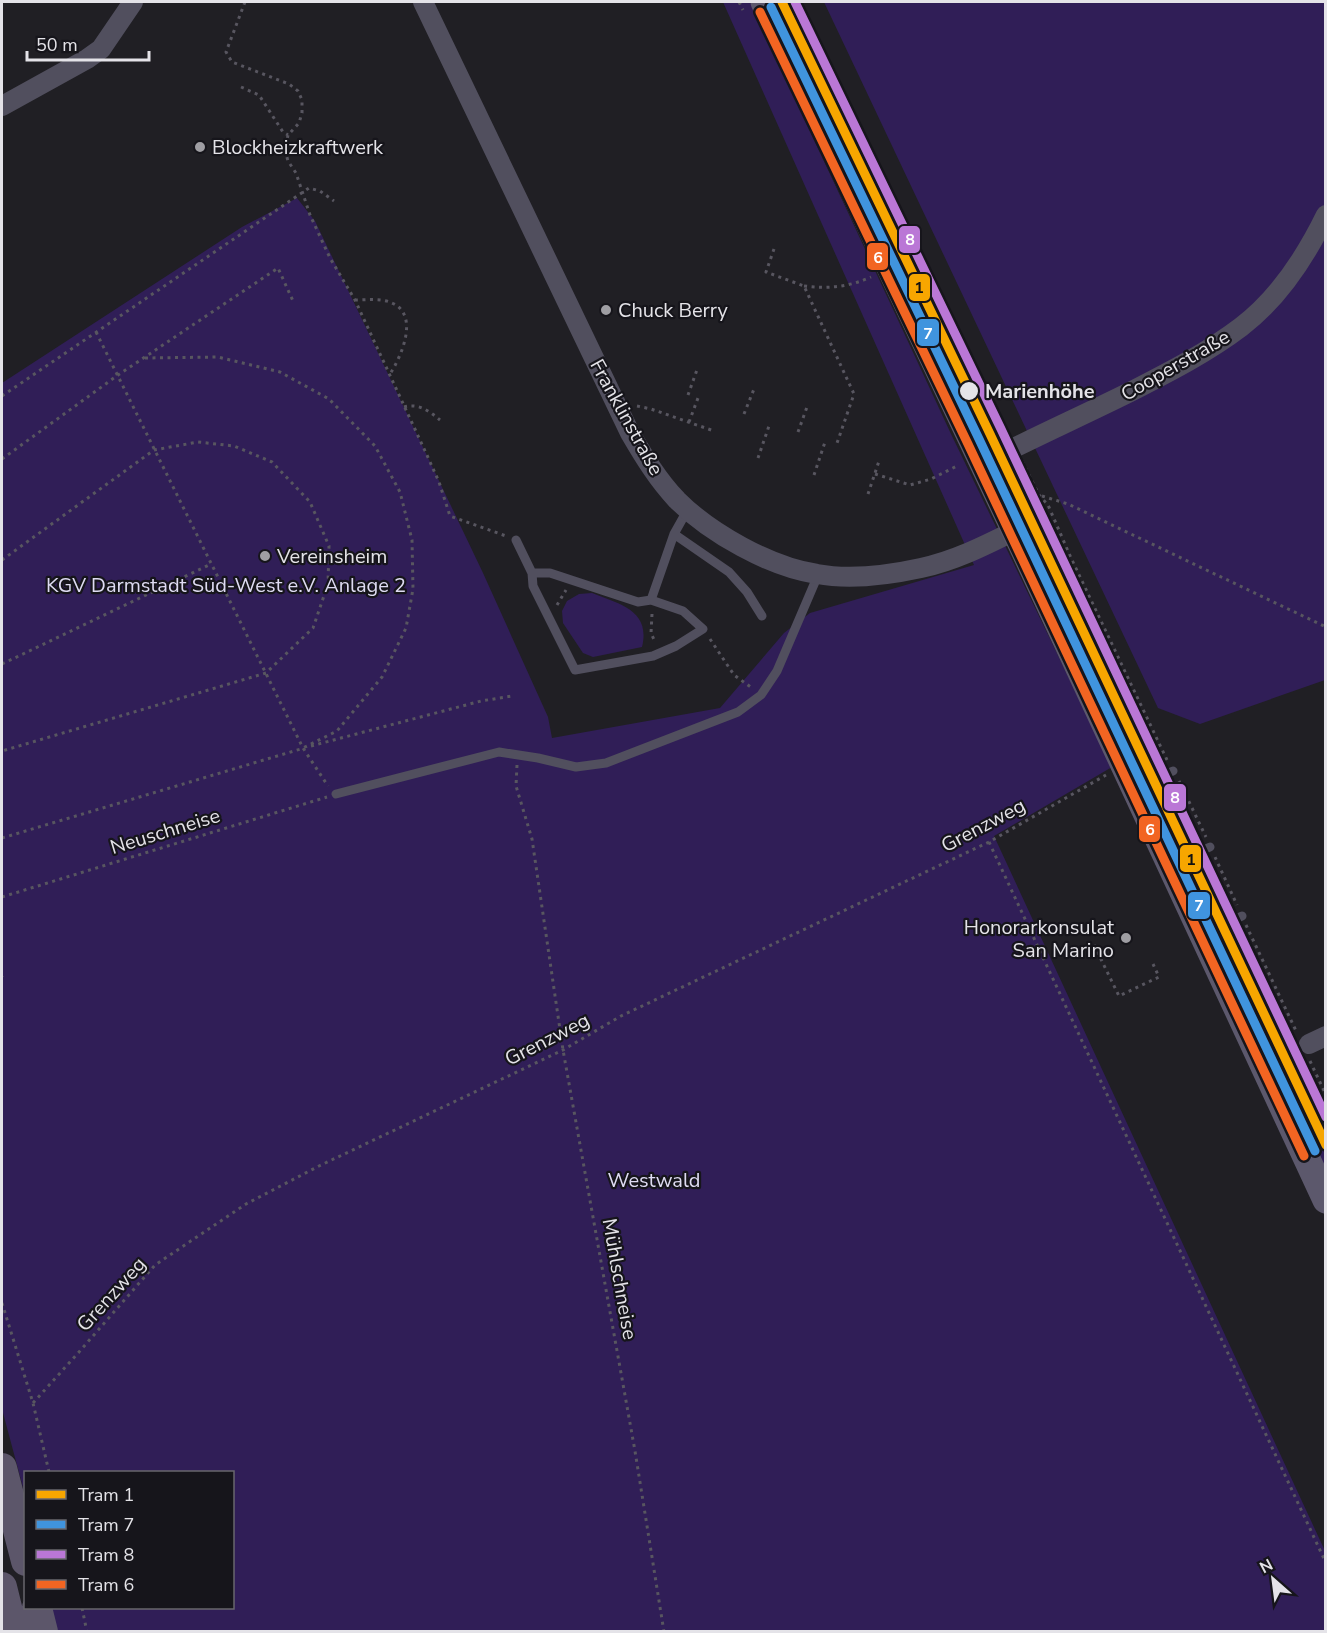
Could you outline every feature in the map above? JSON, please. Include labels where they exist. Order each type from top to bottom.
[{"type":"main road","points":[[2,1468],[24,1553]]},
{"type":"main road","points":[[2,1587],[13,1632]]},
{"type":"main road","points":[[37,1609],[43,1632]]},
{"type":"street","points":[[2,106],[94,54],[106,43],[133,2]]},
{"type":"street","name":"Franklinstraße","points":[[423,2],[630,433],[657,476],[677,500],[715,531],[742,547],[796,569],[818,575],[860,576],[923,568],[967,553],[1014,531]]},
{"type":"street","points":[[764,2],[972,455],[1014,531],[1326,1200]]},
{"type":"street","name":"Cooperstraße","points":[[972,455],[1175,369],[1207,350],[1242,326],[1275,294],[1314,240],[1326,215]]},
{"type":"lane","points":[[651,600],[674,534],[688,509]]},
{"type":"lane","points":[[674,534],[729,572],[747,592],[762,616]]},
{"type":"lane","points":[[516,540],[532,573],[533,586],[575,670],[659,654],[703,629],[683,611],[651,600],[638,602],[550,573],[532,573]]},
{"type":"lane","points":[[336,794],[499,752],[576,768],[606,763],[738,712],[761,694],[777,671],[818,575]]},
{"type":"lane","points":[[1129,778],[1173,771]]},
{"type":"lane","points":[[1170,865],[1210,847]]},
{"type":"lane","points":[[1202,936],[1242,916]]},
{"type":"path","points":[[244,2],[226,52],[231,62],[276,78],[298,91],[303,100],[299,123],[288,135],[285,150],[288,161],[296,173],[330,258],[355,300],[390,374],[439,482],[450,516],[516,540]]},
{"type":"path","points":[[800,2],[1006,429]]},
{"type":"path","points":[[241,87],[259,95],[283,132],[288,135]]},
{"type":"path","points":[[2,396],[302,192],[309,188],[320,191],[334,201]]},
{"type":"path","points":[[774,249],[766,272],[804,286],[826,289],[858,283],[871,276]]},
{"type":"path","points":[[2,459],[118,375],[278,267],[293,301]]},
{"type":"path","points":[[804,286],[854,394],[836,446]]},
{"type":"path","points":[[355,300],[392,303],[400,309],[406,320],[407,331],[396,365],[390,374]]},
{"type":"path","points":[[96,332],[303,748],[328,786],[336,794]]},
{"type":"path","points":[[145,358],[218,357],[280,372],[329,399],[375,446],[400,492],[412,540],[412,589],[406,628],[382,677],[337,731],[303,748]]},
{"type":"path","points":[[688,395],[698,367]]},
{"type":"path","points":[[744,414],[754,389]]},
{"type":"path","points":[[689,422],[698,398]]},
{"type":"path","points":[[404,407],[412,405],[429,410],[440,420]]},
{"type":"path","points":[[633,405],[651,409],[714,432]]},
{"type":"path","points":[[798,432],[807,407]]},
{"type":"path","points":[[758,458],[770,423]]},
{"type":"path","points":[[2,560],[154,450],[198,442],[234,446],[272,462],[310,502],[329,546],[328,584],[313,628],[266,673],[2,752]]},
{"type":"path","points":[[814,475],[825,442]]},
{"type":"path","points":[[875,474],[910,485],[931,480],[972,455]]},
{"type":"path","points":[[868,494],[879,461]]},
{"type":"path","points":[[1040,495],[1068,504],[1326,627]]},
{"type":"path","points":[[2,664],[211,564]]},
{"type":"path","points":[[550,621],[558,602],[572,581]]},
{"type":"path","points":[[651,600],[651,633],[659,654]]},
{"type":"path","points":[[703,629],[734,675],[761,694]]},
{"type":"path","points":[[2,838],[303,748],[481,700],[512,696]]},
{"type":"path","name":"Mühlschneise","points":[[517,754],[516,786],[532,839],[563,1050],[635,1451],[664,1632]]},
{"type":"path","name":"Grenzweg","points":[[33,1402],[155,1265],[246,1204],[319,1166],[563,1050],[621,1016],[989,842],[1104,775],[1129,778]]},
{"type":"path","name":"Neuschneise","points":[[2,897],[336,794]]},
{"type":"path","points":[[989,842],[1326,1563]]},
{"type":"path","points":[[1095,945],[1119,996],[1159,977],[1153,964]]},
{"type":"path","points":[[1276,1093],[1306,1079],[1310,1044]]},
{"type":"path","points":[[2,1304],[33,1402],[49,1471]]},
{"type":"path","points":[[81,1609],[87,1632]]},
{"type":"green space","name":"Westwald","points":[[723,2],[750,2],[951,434],[1112,767],[994,836],[1325,1551],[1325,1631],[57,1631],[51,1609],[234,1609],[234,1471],[24,1471],[24,1491],[2,1409],[2,383],[242,227],[297,198],[315,221],[483,573],[548,717],[552,738],[720,708],[784,633],[810,613],[974,565]]},
{"type":"green space","points":[[824,2],[1325,2],[1325,680],[1200,724],[1158,708]]},
{"type":"green space","points":[[592,593],[622,605],[637,617],[642,624],[644,635],[642,647],[593,657],[583,653],[563,623],[562,611],[567,601],[579,594]]},
{"type":"green space","points":[[1169,777],[1174,779],[1203,842],[1201,847],[1184,854],[1180,853],[1149,787]]},
{"type":"green space","points":[[1208,852],[1235,910],[1212,921],[1184,863]]},
{"type":"green space","points":[[1243,927],[1293,1034],[1286,1038],[1304,1076],[1286,1086],[1219,937]]},
{"type":"green space","points":[[1313,1076],[1325,1103],[1325,1172],[1292,1099],[1296,1097],[1292,1089],[1309,1081],[1308,1078]]},
{"type":"tram line","name":"1","points":[[782,2],[990,434],[1326,1145]]},
{"type":"tram line","name":"8","points":[[795,2],[1001,429],[1326,1117]]},
{"type":"tram line","name":"7","points":[[771,7],[979,439],[1315,1151]]},
{"type":"tram line","name":"6","points":[[760,12],[968,444],[1304,1156]]},
{"type":"place","name":"Blockheizkraftwerk","points":[[200,147]]},
{"type":"place","name":"Chuck Berry","points":[[606,310]]},
{"type":"place","name":"Marienhöhe","points":[[969,391]]},
{"type":"place","name":"Vereinsheim","points":[[265,556]]},
{"type":"place","name":"Honorarkonsulat San Marino","points":[[1126,938]]},
{"type":"park label","name":"KGV Darmstadt Süd-West e.V. Anlage 2","points":[[226,585]]}]
